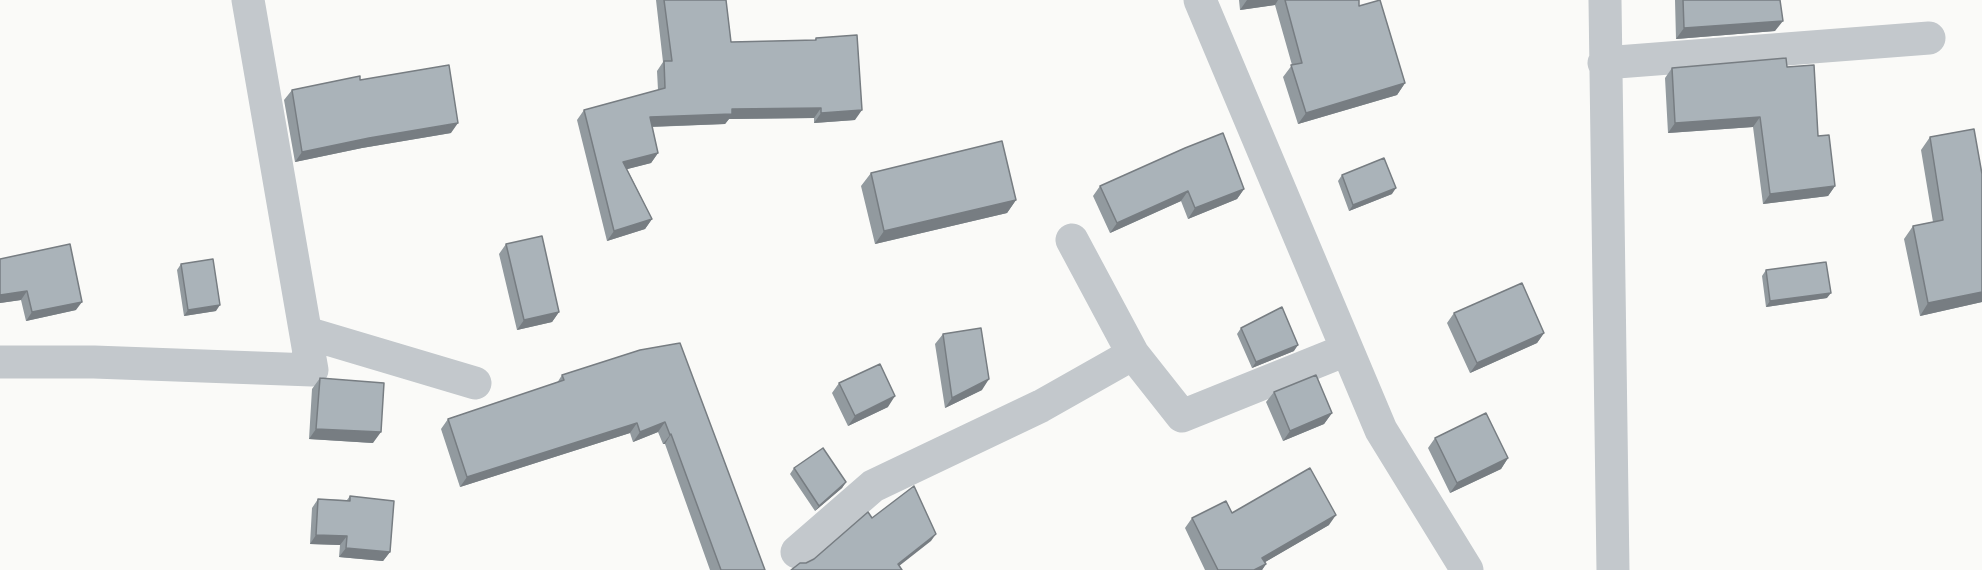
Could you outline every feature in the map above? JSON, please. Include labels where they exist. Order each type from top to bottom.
[{"type":"street","points":[[0,362],[94,362],[312,370],[248,0]]},
{"type":"street","points":[[1200,0],[1381,430],[1467,570]]},
{"type":"street","points":[[1605,0],[1613,570]]},
{"type":"street","points":[[1605,63],[1929,38]]},
{"type":"street","points":[[1072,240],[1133,354],[1182,416],[1346,350]]},
{"type":"street","points":[[307,333],[475,383]]},
{"type":"street","points":[[797,552],[873,486],[1041,405],[1133,354]]},
{"type":"building","points":[[664,0],[726,0],[731,42],[816,40],[816,38],[857,35],[862,110],[821,113],[821,108],[732,109],[732,114],[650,117],[658,153],[623,162],[652,219],[614,231],[584,110],[665,88],[664,61],[672,61]]},
{"type":"building","points":[[1285,0],[1359,0],[1359,6],[1380,0],[1405,83],[1306,113],[1291,65],[1302,63]]},
{"type":"building","points":[[1683,0],[1780,0],[1783,21],[1684,28]]},
{"type":"building","points":[[1786,58],[1787,67],[1814,65],[1818,136],[1829,135],[1835,186],[1770,194],[1760,117],[1675,123],[1672,68]]},
{"type":"building","points":[[449,65],[458,123],[302,152],[292,90],[360,76],[360,80]]},
{"type":"building","points":[[1974,129],[1982,174],[1982,292],[1928,303],[1913,226],[1943,220],[1930,137]]},
{"type":"building","points":[[1223,133],[1244,189],[1195,208],[1188,191],[1117,223],[1100,186]]},
{"type":"building","points":[[1002,141],[1016,200],[884,231],[871,173]]},
{"type":"building","points":[[1384,158],[1396,188],[1353,205],[1342,175]]},
{"type":"building","points":[[542,236],[559,312],[524,320],[506,244]]},
{"type":"building","points":[[70,244],[82,302],[32,312],[27,291],[0,295],[0,259]]},
{"type":"building","points":[[213,259],[220,305],[188,310],[181,264]]},
{"type":"building","points":[[1826,262],[1831,293],[1770,301],[1766,270]]},
{"type":"building","points":[[1522,283],[1544,333],[1477,363],[1454,313]]},
{"type":"building","points":[[1282,307],[1298,345],[1256,362],[1241,328]]},
{"type":"building","points":[[981,328],[989,379],[952,398],[943,334]]},
{"type":"building","points":[[680,343],[765,570],[721,570],[665,422],[640,432],[637,423],[467,477],[448,419],[564,380],[562,375],[640,350]]},
{"type":"building","points":[[880,364],[895,396],[855,416],[839,383]]},
{"type":"building","points":[[1316,375],[1332,413],[1290,431],[1274,392]]},
{"type":"building","points":[[320,378],[384,383],[381,432],[316,429]]},
{"type":"building","points":[[1486,413],[1508,458],[1457,483],[1435,438]]},
{"type":"building","points":[[823,448],[846,482],[819,506],[794,468]]},
{"type":"building","points":[[1310,468],[1336,515],[1262,558],[1266,564],[1254,570],[1218,570],[1192,518],[1226,501],[1232,513]]},
{"type":"building","points":[[914,486],[936,534],[898,564],[902,570],[791,570],[800,563],[814,559],[868,512],[872,518]]},
{"type":"building","points":[[350,496],[394,501],[390,552],[346,548],[347,536],[316,535],[318,499],[350,501]]}]
